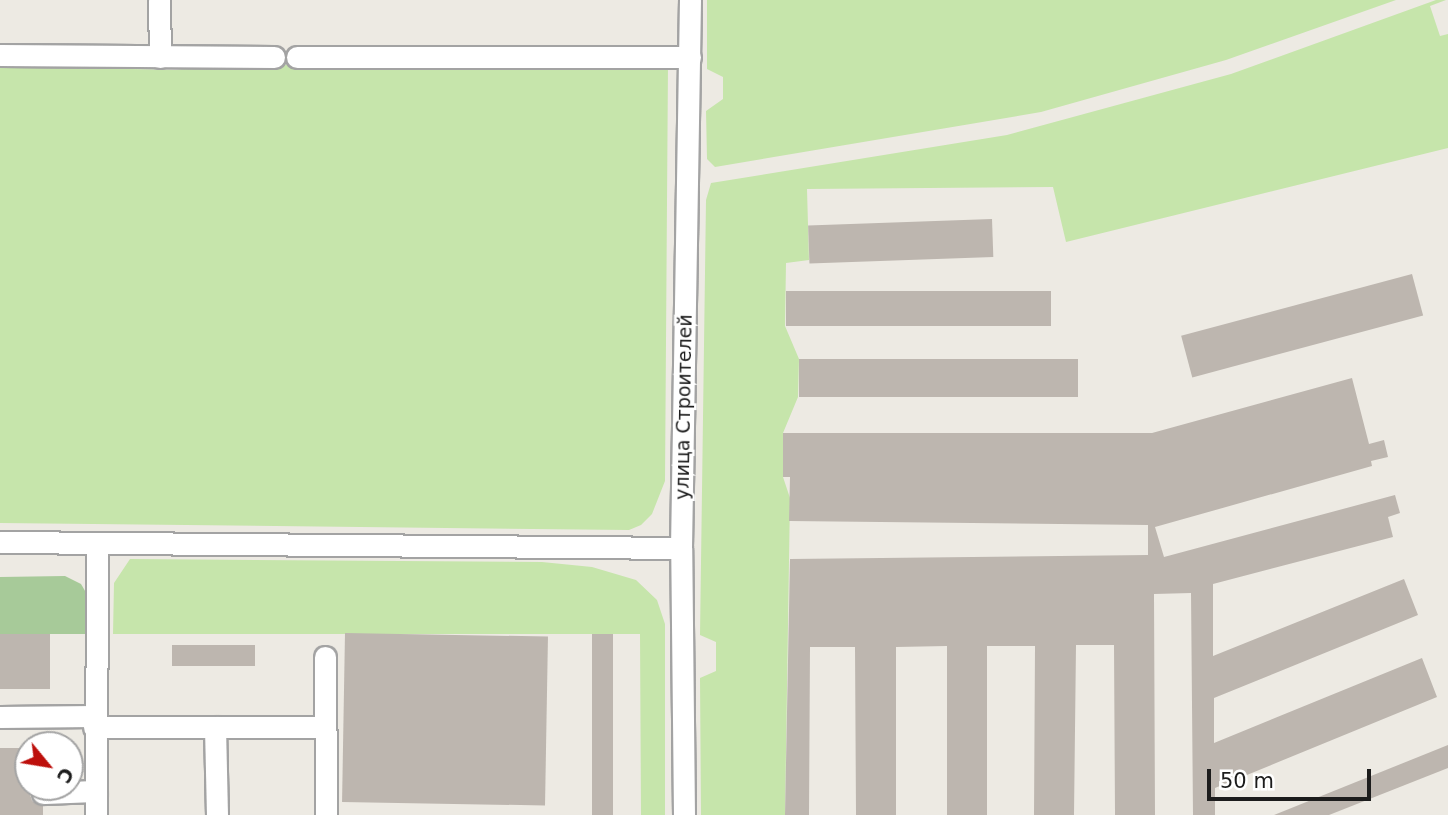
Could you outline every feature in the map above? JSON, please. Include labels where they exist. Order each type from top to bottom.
[{"type":"street","points":[[159,0],[160,57]]},
{"type":"street","name":"улица Строителей","points":[[684,815],[681,548],[690,0]]},
{"type":"street","points":[[0,55],[274,57]]},
{"type":"street","points":[[297,57],[690,57]]},
{"type":"street","points":[[0,542],[681,548]]},
{"type":"street","points":[[96,543],[96,815]]},
{"type":"street","points":[[325,657],[326,815]]},
{"type":"street","points":[[0,717],[215,727],[325,727]]},
{"type":"street","points":[[215,727],[217,815]]},
{"type":"street","points":[[84,791],[96,791]]},
{"type":"green space","points":[[707,0],[1396,0],[1226,60],[1041,112],[715,167],[707,159],[706,111],[723,99],[723,77],[707,69]]},
{"type":"green space","points":[[1436,0],[1446,0],[1430,6],[1440,36],[1448,34],[1448,148],[1066,242],[1053,187],[807,189],[809,260],[786,263],[785,326],[799,359],[798,397],[783,433],[783,477],[790,498],[785,815],[701,815],[700,678],[716,671],[716,642],[700,635],[706,200],[711,183],[1007,135],[1231,74]]},
{"type":"green space","points":[[207,65],[668,65],[665,481],[652,514],[641,525],[629,530],[0,523],[0,66],[176,70]]},
{"type":"green space","points":[[130,559],[542,562],[592,567],[636,580],[657,600],[665,624],[665,815],[641,815],[640,634],[113,634],[114,583]]},
{"type":"green space","points":[[65,576],[81,584],[88,596],[87,634],[0,634],[0,577]]},
{"type":"building","points":[[992,219],[993,257],[809,263],[808,225]]},
{"type":"building","points":[[1412,274],[1423,316],[1192,377],[1181,336]]},
{"type":"building","points":[[786,291],[1051,291],[1051,326],[786,326]]},
{"type":"building","points":[[799,359],[1078,359],[1078,397],[799,397]]},
{"type":"building","points":[[1352,378],[1369,444],[1384,440],[1388,457],[1371,461],[1372,466],[1155,527],[1164,557],[1395,495],[1400,513],[1388,517],[1393,537],[1213,584],[1213,656],[1404,579],[1418,615],[1214,698],[1214,743],[1422,658],[1437,697],[1215,788],[1215,815],[1193,815],[1191,593],[1154,594],[1155,815],[1115,815],[1114,645],[1076,645],[1074,815],[1034,815],[1035,646],[987,646],[987,815],[947,815],[947,646],[896,647],[896,815],[856,815],[855,647],[810,647],[809,815],[785,815],[790,559],[1148,555],[1148,525],[789,521],[790,477],[783,477],[783,433],[1152,433]]},
{"type":"building","points":[[345,633],[548,637],[545,806],[342,802]]},
{"type":"building","points":[[0,634],[50,634],[50,689],[0,689]]},
{"type":"building","points":[[592,634],[613,634],[613,815],[592,815]]},
{"type":"building","points":[[172,645],[255,645],[255,666],[172,666]]},
{"type":"building","points":[[1448,745],[1448,768],[1329,815],[1274,815]]},
{"type":"building","points":[[0,748],[14,748],[14,801],[32,801],[43,806],[43,815],[0,815]]}]
